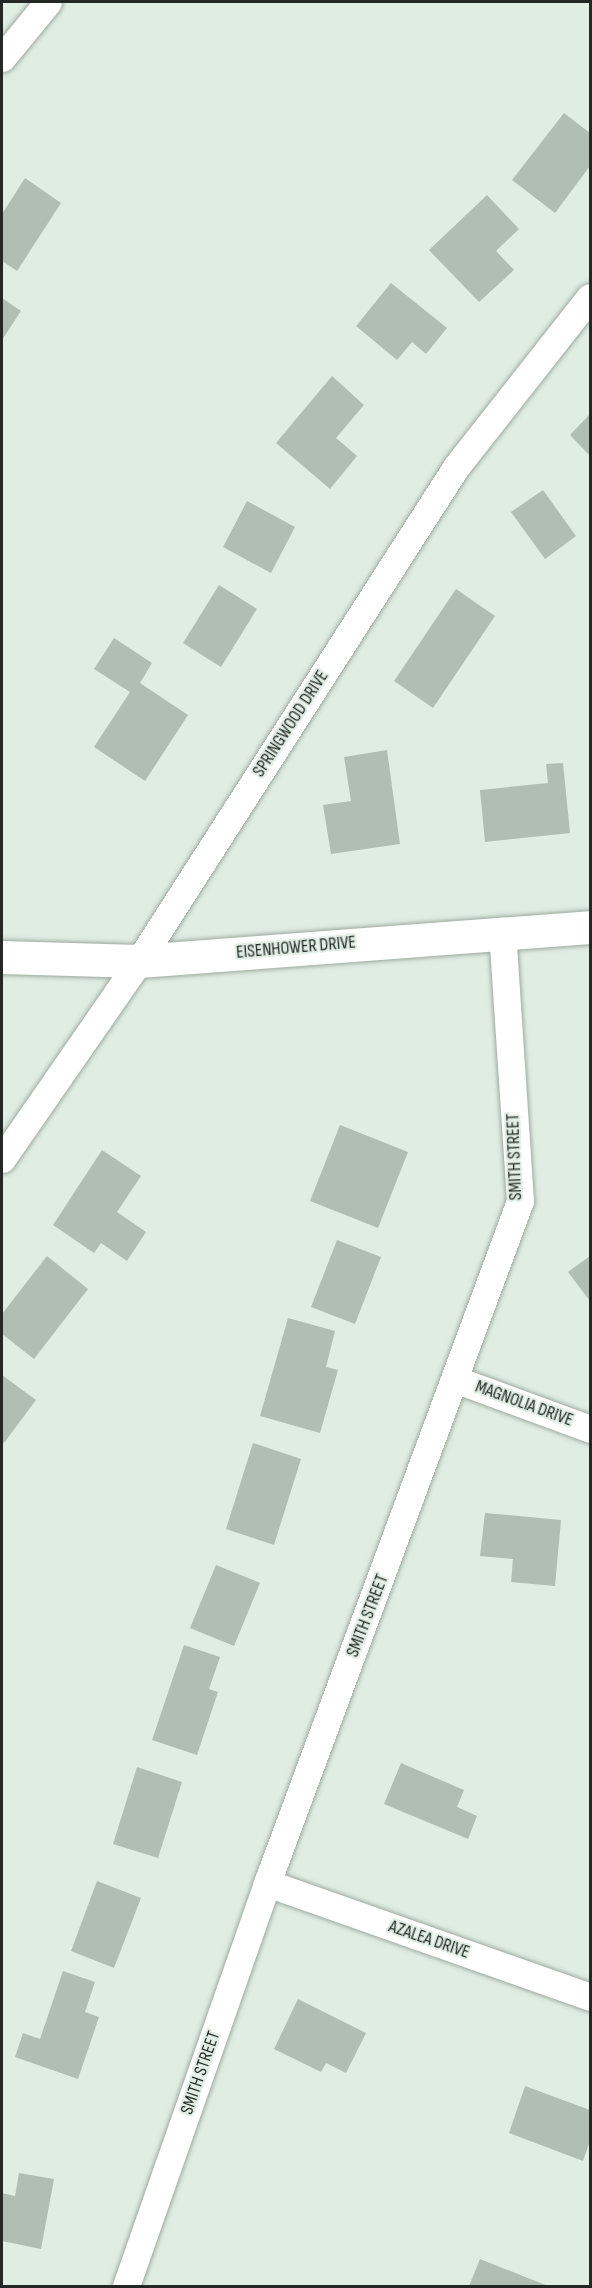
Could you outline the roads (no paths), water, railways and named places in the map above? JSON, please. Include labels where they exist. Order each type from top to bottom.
[{"type":"street","points":[[2,58],[48,2]]},
{"type":"street","name":"SPRINGWOOD DRIVE","points":[[2,1159],[139,961],[456,467],[591,297]]},
{"type":"street","name":"EISENHOWER DRIVE","points":[[2,957],[139,961],[502,931],[591,927]]},
{"type":"street","name":"SMITH STREET","points":[[126,2286],[267,1883],[457,1380],[520,1201],[502,931]]},
{"type":"street","name":"MAGNOLIA DRIVE","points":[[457,1380],[591,1429]]},
{"type":"street","name":"AZALEA DRIVE","points":[[267,1883],[591,1997]]}]
